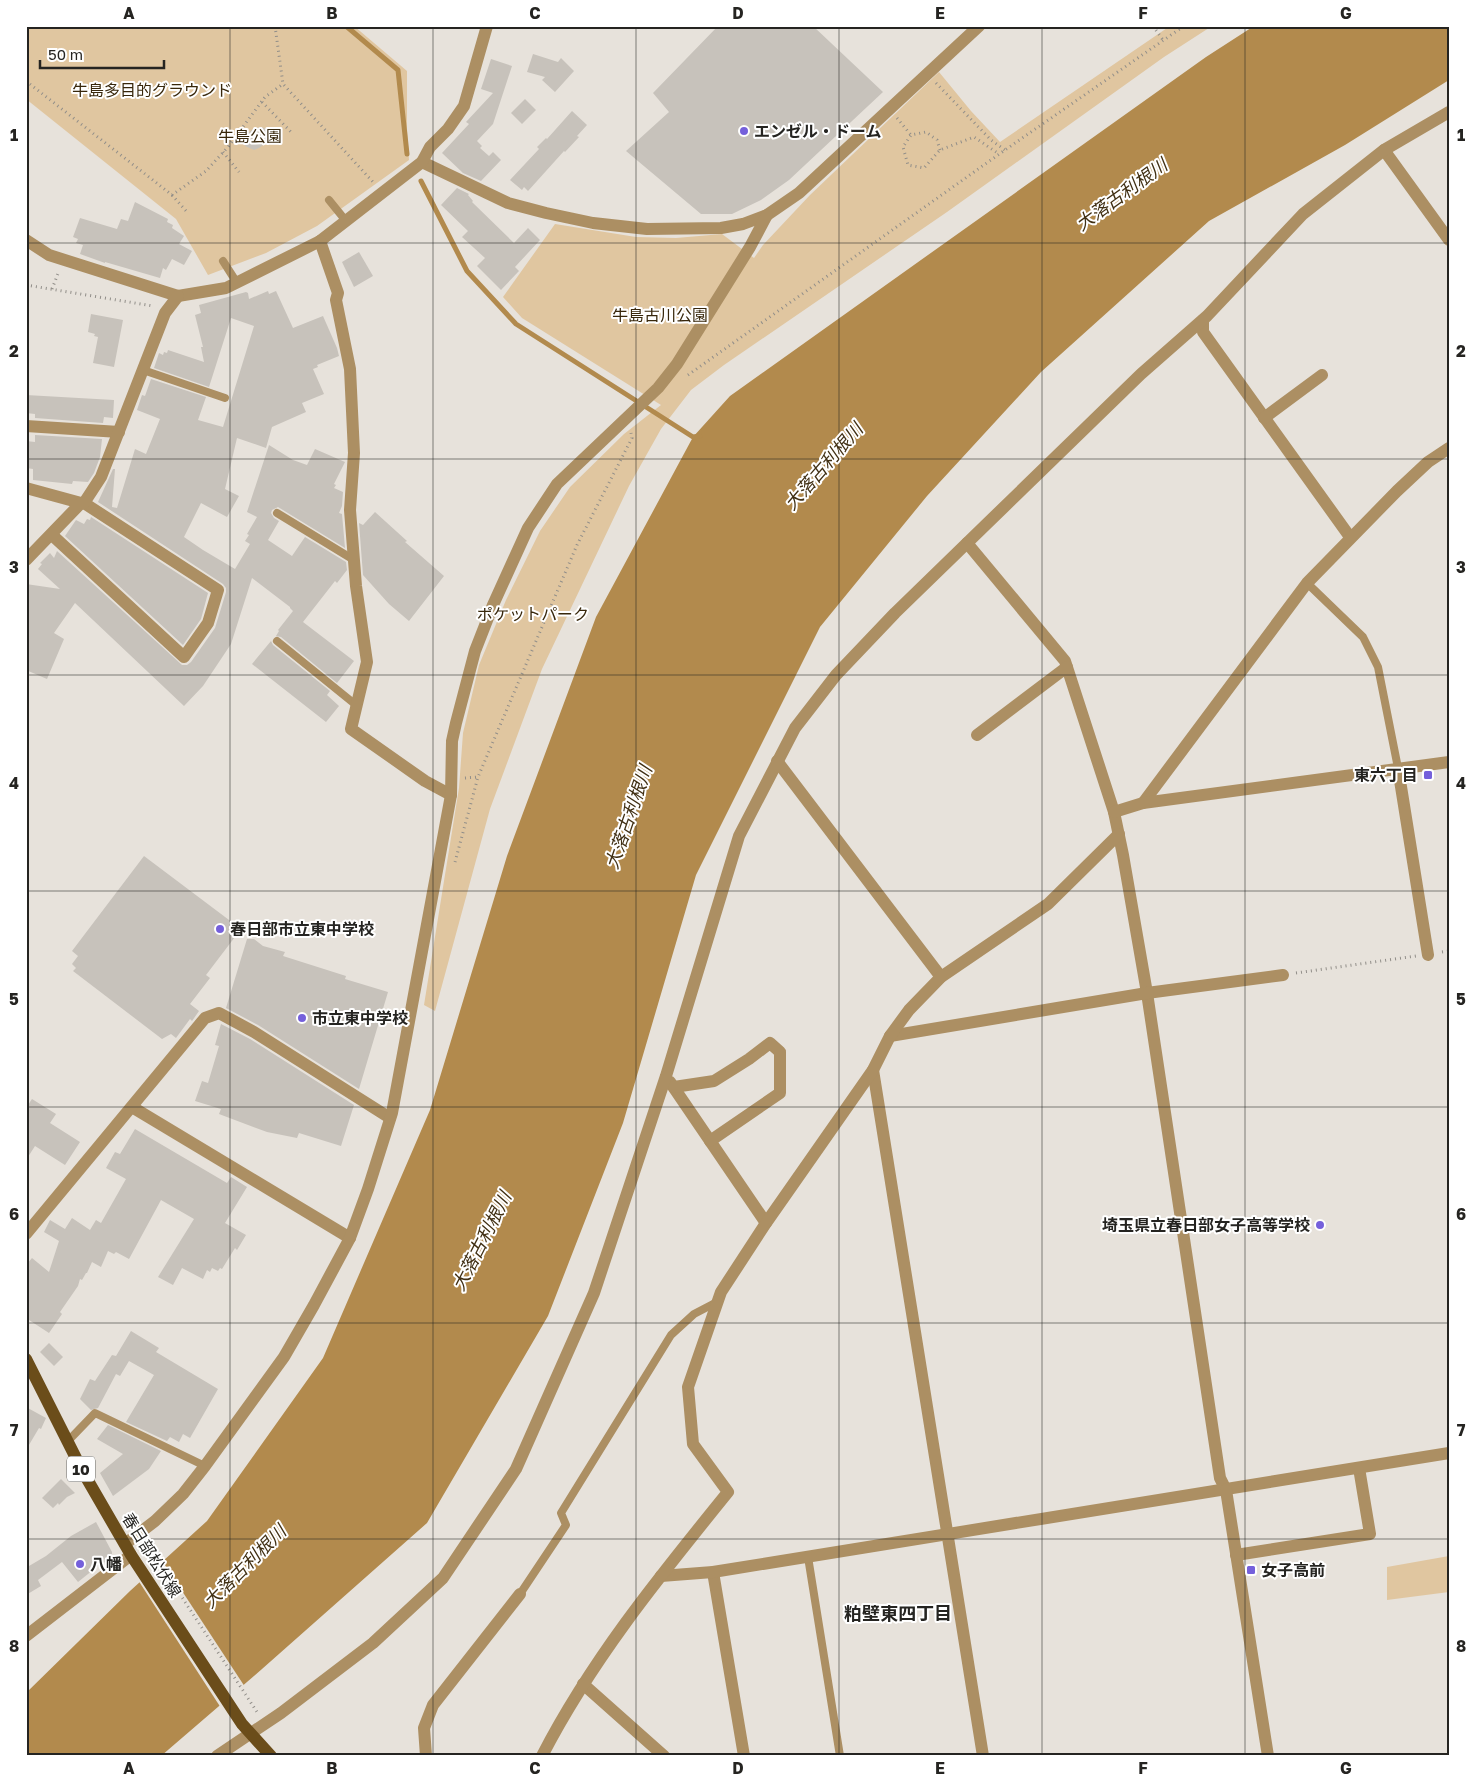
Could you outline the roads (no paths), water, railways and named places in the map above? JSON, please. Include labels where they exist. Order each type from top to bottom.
[{"type":"main road","name":"春日部松伏線","points":[[26,1359],[83,1472],[128,1550],[246,1729],[271,1756]]},
{"type":"street","points":[[26,240],[49,255],[178,296],[226,288],[237,283],[320,241],[422,162],[430,147],[448,128],[464,106],[487,26]]},
{"type":"street","points":[[422,162],[508,203],[593,223],[647,229],[721,228],[743,224],[767,215],[799,192],[979,26]]},
{"type":"street","points":[[217,1756],[246,1729],[281,1713],[373,1643],[443,1578],[516,1469],[594,1293],[666,1076],[739,836],[795,728],[836,675],[895,613],[1141,374],[1203,320],[1303,214],[1384,150],[1449,112]]},
{"type":"street","points":[[1384,150],[1449,240]]},
{"type":"street","points":[[26,1636],[128,1550],[183,1494],[284,1357],[350,1238],[390,1118],[452,796],[452,740],[475,651],[493,605],[528,528],[557,484],[647,400],[677,364],[750,247],[767,215]]},
{"type":"street","points":[[320,241],[338,293],[336,300],[350,369],[354,453],[350,510],[356,586],[367,662],[351,729],[425,781],[452,796]]},
{"type":"street","points":[[26,560],[83,503],[101,477],[165,313],[178,296]]},
{"type":"street","points":[[1203,320],[1203,332],[1350,537]]},
{"type":"street","points":[[1264,418],[1322,375]]},
{"type":"street","points":[[26,426],[119,432]]},
{"type":"street","points":[[1143,803],[1308,583],[1350,537],[1397,491],[1428,462],[1449,448]]},
{"type":"street","points":[[26,488],[83,503],[218,590],[208,623],[184,657],[52,535]]},
{"type":"street","points":[[967,543],[1065,661],[1114,812],[1147,993],[1220,1478],[1226,1490],[1268,1756]]},
{"type":"street","points":[[977,735],[1067,667]]},
{"type":"street","points":[[777,761],[941,977]]},
{"type":"street","points":[[1114,812],[1143,803],[1449,762]]},
{"type":"street","points":[[1398,768],[1428,955]]},
{"type":"street","points":[[542,1756],[562,1717],[609,1644],[728,1492],[692,1444],[688,1387],[721,1292],[766,1223],[873,1070],[890,1036],[908,1010],[941,977],[1048,904],[1119,834]]},
{"type":"street","points":[[890,1036],[1147,993],[1283,975]]},
{"type":"street","points":[[26,1234],[206,1018],[219,1013],[254,1032],[390,1118]]},
{"type":"street","points":[[674,1087],[714,1081],[770,1043],[780,1052],[780,1093],[710,1141]]},
{"type":"street","points":[[873,1070],[983,1756]]},
{"type":"street","points":[[666,1076],[766,1223]]},
{"type":"street","points":[[132,1107],[350,1238]]},
{"type":"street","points":[[661,1576],[713,1572],[1449,1454]]},
{"type":"street","points":[[1236,1555],[1370,1534],[1359,1468]]},
{"type":"street","points":[[713,1572],[744,1756]]},
{"type":"street","points":[[426,1756],[424,1728],[433,1705],[520,1594]]},
{"type":"street","points":[[583,1684],[664,1756]]},
{"type":"lane","points":[[329,200],[346,221]]},
{"type":"lane","points":[[223,261],[237,283]]},
{"type":"lane","points":[[143,370],[225,398]]},
{"type":"lane","points":[[277,513],[354,560]]},
{"type":"lane","points":[[1308,583],[1363,637],[1378,667],[1398,768]]},
{"type":"lane","points":[[277,641],[356,705]]},
{"type":"lane","points":[[520,1594],[566,1525],[561,1513],[671,1335],[694,1314],[717,1302]]},
{"type":"lane","points":[[68,1442],[95,1413],[205,1466]]},
{"type":"lane","points":[[808,1557],[840,1756]]},
{"type":"water","name":"大落古利根川","points":[[1254,26],[1449,26],[1449,80],[1345,145],[1209,221],[1041,372],[927,496],[820,627],[696,875],[623,1123],[548,1316],[427,1523],[161,1756],[26,1756],[26,1693],[130,1591],[207,1521],[323,1358],[430,1110],[507,856],[596,617],[693,437],[730,396],[1206,57]]},
{"type":"waterway","points":[[346,26],[398,70],[407,154]]},
{"type":"waterway","points":[[421,181],[467,271],[516,324],[693,437],[700,436]]},
{"type":"place","name":"エンゼル・ドーム","points":[[744,131]]},
{"type":"place","name":"東六丁目","points":[[1428,775]]},
{"type":"place","name":"春日部市立東中学校","points":[[220,929]]},
{"type":"place","name":"市立東中学校","points":[[302,1018]]},
{"type":"place","name":"埼玉県立春日部女子高等学校","points":[[1320,1225]]},
{"type":"place","name":"八幡","points":[[80,1564]]},
{"type":"place","name":"女子高前","points":[[1251,1570]]},
{"type":"district","name":"粕壁東四丁目","points":[[898,1613]]},
{"type":"park label","name":"牛島多目的グラウンド","points":[[152,90]]},
{"type":"park label","name":"牛島公園","points":[[250,136]]},
{"type":"park label","name":"牛島古川公園","points":[[660,315]]},
{"type":"park label","name":"ポケットパーク","points":[[533,614]]}]
